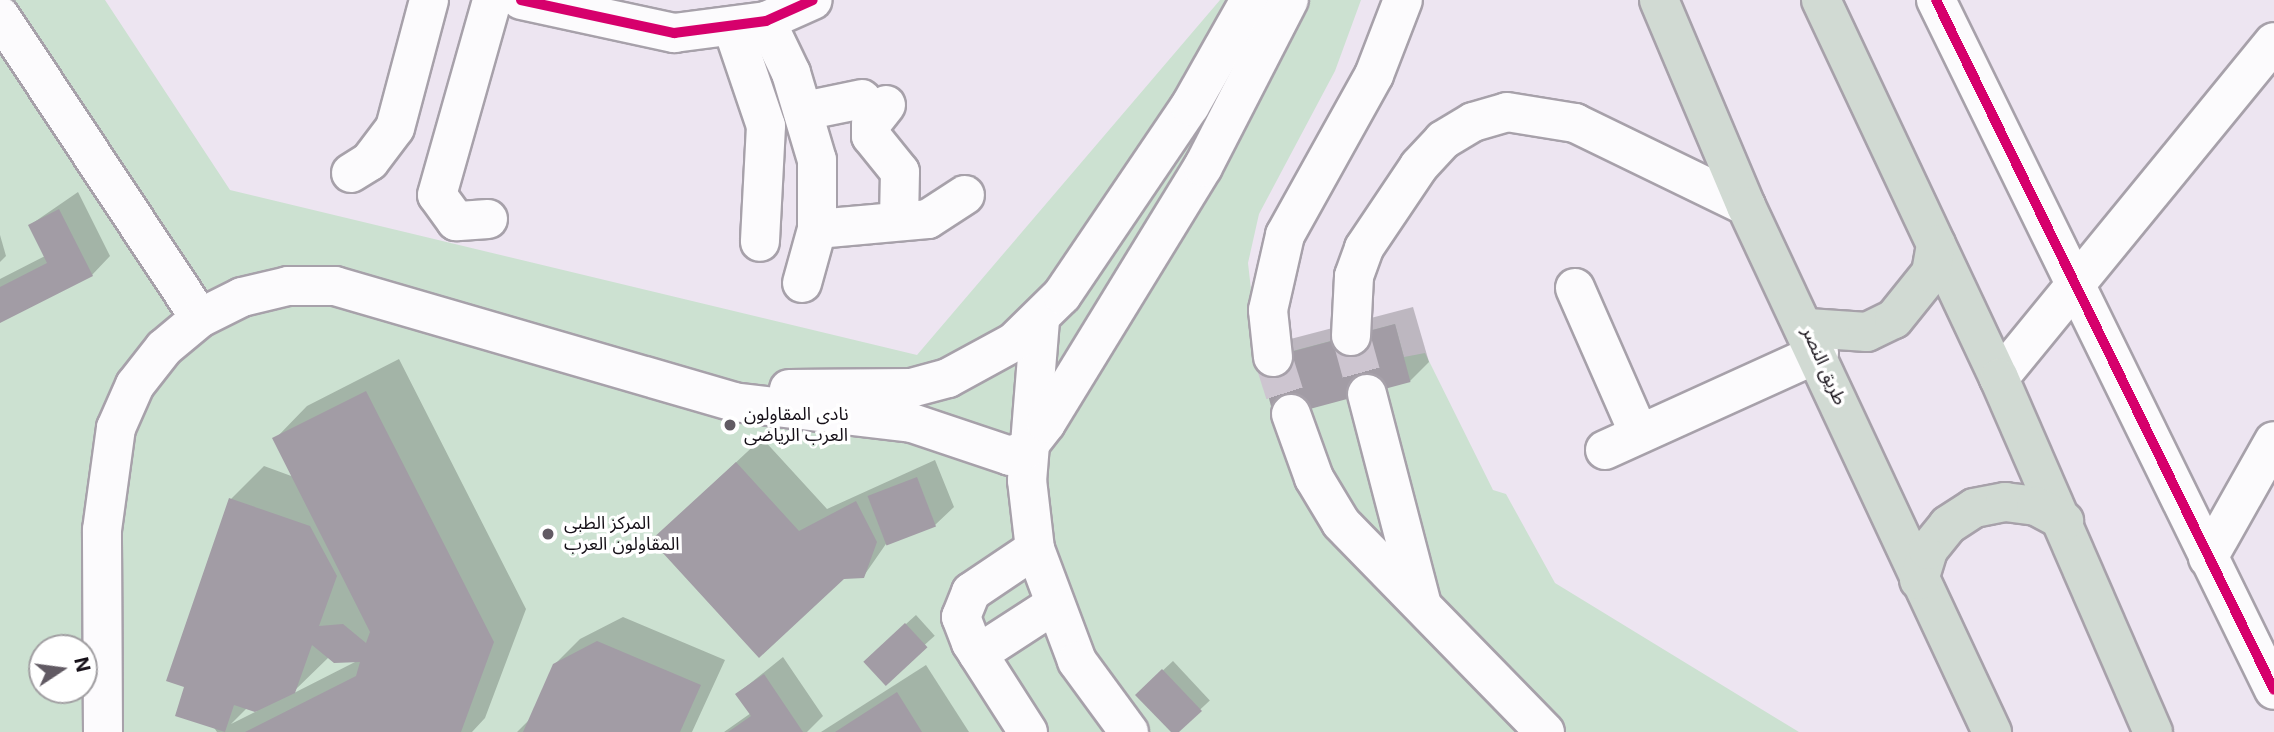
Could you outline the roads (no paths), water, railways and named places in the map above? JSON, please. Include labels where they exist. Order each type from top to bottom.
[{"type":"highway","name":"طريق النصر","points":[[1659,0],[1746,206],[1813,340],[1919,580],[1992,732]]},
{"type":"highway","points":[[1821,0],[2064,521],[2153,732]]},
{"type":"highway","points":[[1813,340],[1867,332],[1894,319],[1931,273],[1936,244]]},
{"type":"highway","points":[[1919,580],[1928,550],[1948,525],[1974,508],[2005,502],[2036,506],[2064,521]]},
{"type":"street","points":[[351,173],[370,162],[395,128],[429,0]]},
{"type":"street","points":[[488,219],[456,221],[437,195],[492,0]]},
{"type":"street","points":[[521,0],[674,33],[749,25],[813,0]]},
{"type":"street","points":[[1273,357],[1268,310],[1285,235],[1363,96],[1403,0]]},
{"type":"street","points":[[1936,0],[2274,690]]},
{"type":"street","points":[[696,389],[911,388],[982,362],[1040,320],[1264,10]]},
{"type":"street","points":[[103,732],[102,530],[116,428],[135,385],[164,348],[200,318],[242,297],[288,286],[335,286],[766,409],[930,427],[995,456],[1029,446],[1203,167],[1264,10]]},
{"type":"street","points":[[0,16],[200,318]]},
{"type":"street","points":[[749,25],[804,111],[817,160],[817,229],[802,283]]},
{"type":"street","points":[[749,25],[766,126],[760,242]]},
{"type":"street","points":[[1999,378],[2274,42]]},
{"type":"street","points":[[804,111],[874,102],[871,136],[900,172],[899,221]]},
{"type":"street","points":[[1351,336],[1354,276],[1370,238],[1419,166],[1443,140],[1473,122],[1507,113],[1575,123],[1746,206]]},
{"type":"street","points":[[817,229],[942,215],[965,195]]},
{"type":"street","points":[[1575,288],[1639,434]]},
{"type":"street","points":[[1040,320],[1029,446],[1035,550],[1052,606],[1077,661],[1129,732]]},
{"type":"street","points":[[1605,450],[1813,340]]},
{"type":"street","points":[[1367,394],[1422,603]]},
{"type":"street","points":[[1291,414],[1314,478],[1341,523],[1545,732]]},
{"type":"street","points":[[2208,558],[2274,441]]},
{"type":"street","points":[[1028,732],[964,631],[964,604],[982,583],[1035,550]]},
{"type":"street","points":[[978,654],[1052,606]]},
{"type":"tunnel","points":[[1351,336],[1367,394]]},
{"type":"tunnel","points":[[1273,357],[1291,414]]},
{"type":"place","name":"نادى المقاولون العرب الرياضى","points":[[730,425]]},
{"type":"place","name":"المركز الطبى المقاولون العرب","points":[[548,534]]}]
